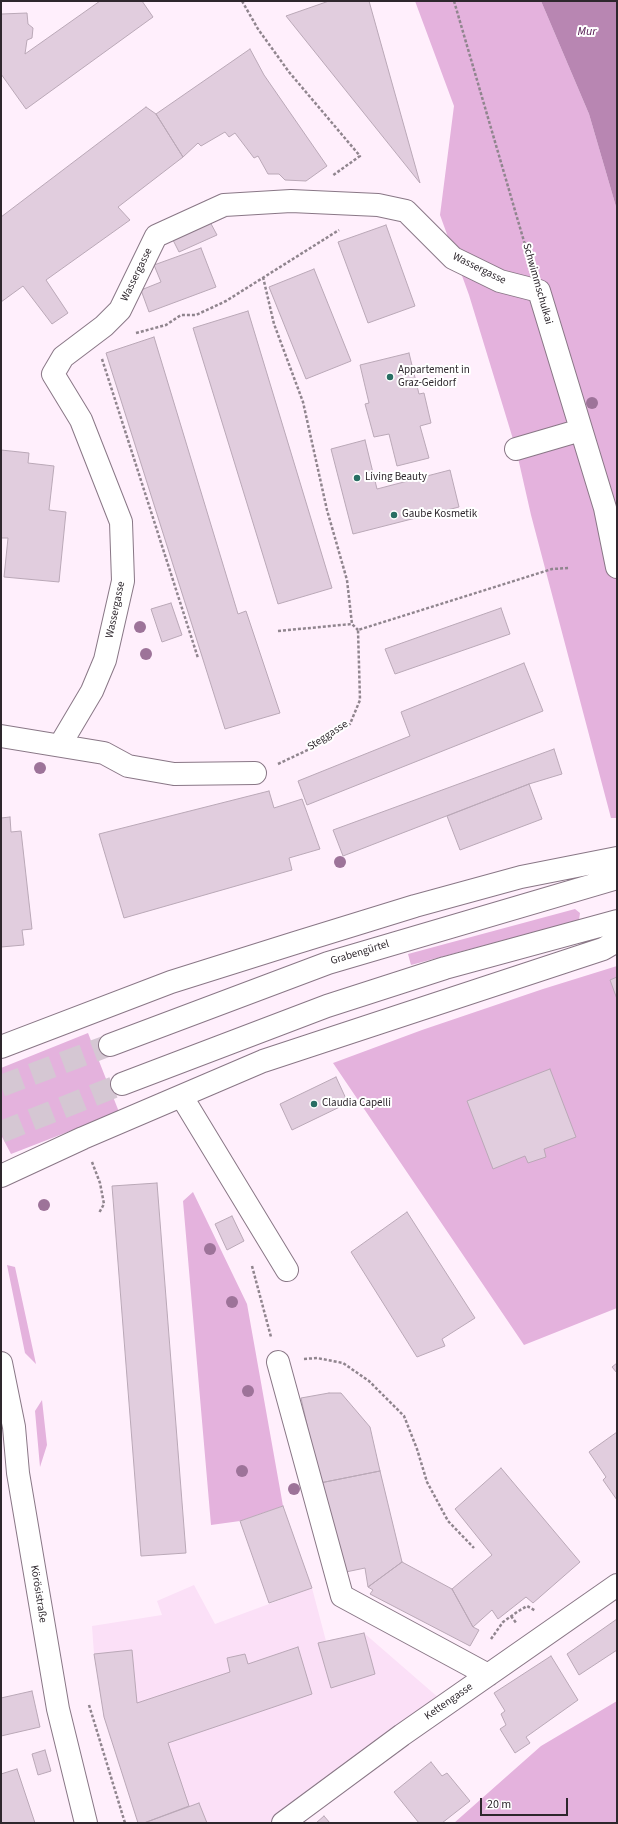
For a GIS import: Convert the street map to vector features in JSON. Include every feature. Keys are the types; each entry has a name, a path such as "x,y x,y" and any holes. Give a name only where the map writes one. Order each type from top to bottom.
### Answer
{"main road":[{"name":"Wassergasse","path":"60,745 92,691 105,660 123,581 120,522 81,420 53,374 63,357 104,326 120,310 156,236 224,205 291,201 378,205 406,211 453,258 500,281 539,291"},
{"name":"Schwimmschulkai","path":"539,291 605,508 617,567"},
{"path":"516,449 581,430"},
{"path":"1,736 60,745 104,754 128,766 174,774 255,773"},
{"path":"1,1047 171,982 415,906 521,877 617,858"},
{"name":"Grabengürtel","path":"110,1045 328,963 617,878"},
{"path":"122,1084 327,1006 445,968 617,921"},
{"path":"1,1176 83,1138 182,1097 263,1061 603,949 617,941"},
{"path":"182,1097 287,1270"},
{"name":"Körösistraße","path":"1,1362 14,1427 18,1473 58,1709 86,1823"},
{"path":"278,1362 342,1596 488,1675"},
{"name":"Kettengasse","path":"283,1823 402,1734 617,1585"}],"path":[{"path":"242,1 258,29 289,72 360,156 327,179"},
{"name":"Schwimmschulkai","path":"454,1 539,291"},
{"path":"131,335 166,325 181,315 196,315 226,301 340,230"},
{"path":"263,278 274,324 304,402 326,510 347,580 352,624 358,630 552,569 569,568"},
{"path":"83,341 96,342 198,658"},
{"path":"278,632 352,624"},
{"name":"Steggasse","path":"255,773 314,747 350,724 360,700 358,630"},
{"path":"94,1169 100,1183 104,1204 99,1213"},
{"path":"252,1263 254,1279 278,1362 317,1358 343,1363 369,1381 404,1416 417,1449 427,1482 448,1521 474,1548"},
{"path":"89,1705 124,1823"}],"shaded area":[{"path":"415,1 541,1 589,114 617,210 617,818 611,818 531,515 516,449 469,295 440,215 454,106"},
{"path":"575,909 580,913 579,920 411,965 408,954"},
{"path":"617,966 617,1308 524,1345 333,1063 422,1030 543,989"},
{"path":"88,1033 119,1112 11,1154 1,1135 1,1068"},
{"path":"193,1192 247,1304 283,1506 240,1521 211,1525 183,1201"},
{"path":"7,1265 15,1267 36,1364 25,1353"},
{"path":"42,1400 47,1445 40,1467 35,1411"},
{"path":"194,1585 215,1624 312,1588 326,1641 364,1633 440,1699 270,1823 138,1823 104,1717 94,1654 92,1626 162,1615 157,1601"},
{"path":"617,1701 617,1823 454,1823 541,1746"}],"water":[{"name":"Mur","path":"541,1 617,1 617,210 589,114"}],"building":[{"path":"100,1 142,1 153,17 26,109 1,74 1,14 27,13 28,24 33,28 32,38 27,40 25,54"},
{"path":"329,1 369,1 420,183 286,16"},
{"path":"250,49 264,75 327,166 306,181 285,180 279,174 268,174 258,156 254,158 235,133 229,137 225,132 201,146 198,143 183,157 156,114"},
{"path":"146,107 156,114 183,157 118,207 130,220 46,280 68,313 52,324 23,286 1,302 1,217"},
{"path":"209,220 217,235 179,252 172,238"},
{"path":"386,225 415,306 368,323 338,242"},
{"path":"201,248 216,287 149,312 141,290 161,282 154,265"},
{"path":"314,269 351,361 306,379 269,287"},
{"path":"248,311 332,588 278,604 193,328"},
{"path":"154,337 238,614 246,611 280,713 225,729 106,353"},
{"path":"409,353 419,394 424,393 431,423 420,426 429,458 397,466 389,434 374,437 365,404 369,403 360,365"},
{"path":"365,440 377,489 450,470 459,507 353,534 331,449"},
{"path":"1,450 29,453 28,463 54,466 49,510 66,512 59,582 4,577 8,538 1,538"},
{"path":"171,603 182,635 162,642 151,609"},
{"path":"501,608 510,634 395,674 385,649"},
{"path":"524,663 543,711 307,805 298,781 410,736 401,712"},
{"path":"554,749 562,774 529,784 343,856 333,830"},
{"path":"529,784 542,819 460,850 447,816"},
{"path":"269,791 274,808 302,799 320,849 289,858 292,870 124,918 99,834"},
{"path":"10,817 11,832 21,831 32,929 22,930 24,945 1,947 1,818"},
{"path":"617,977 617,999 610,980"},
{"path":"550,1069 576,1137 544,1149 546,1157 528,1163 525,1156 493,1169 467,1101"},
{"name":"Claudia Capelli","path":"336,1077 348,1103 292,1130 280,1104"},
{"path":"157,1183 186,1553 141,1556 112,1186"},
{"path":"407,1212 475,1318 442,1339 445,1346 417,1357 351,1252"},
{"path":"232,1216 244,1241 227,1250 215,1224"},
{"path":"617,1363 617,1373 612,1367"},
{"path":"329,1393 341,1393 370,1427 380,1471 320,1483 301,1398"},
{"path":"617,1432 617,1500 603,1480 606,1477 589,1452"},
{"path":"501,1468 580,1562 533,1603 526,1597 498,1619 492,1610 473,1627 452,1589 492,1555 455,1509"},
{"path":"380,1471 402,1562 368,1587 365,1568 341,1573 320,1483"},
{"path":"283,1506 312,1588 269,1603 240,1521"},
{"path":"402,1562 452,1589 473,1627 479,1630 470,1646 370,1594 373,1590 368,1587"},
{"path":"617,1619 617,1650 579,1675 567,1654"},
{"path":"364,1633 375,1674 331,1688 318,1643"},
{"path":"298,1647 312,1694 168,1743 189,1806 144,1823 138,1823 104,1717 94,1654 132,1650 137,1703 230,1672 227,1658 245,1654 248,1664"},
{"path":"551,1656 578,1700 526,1737 530,1743 515,1753 500,1729 506,1725 501,1714 505,1711 494,1693"},
{"path":"32,1691 40,1727 1,1736 1,1698"},
{"path":"45,1750 51,1771 38,1775 32,1754"},
{"path":"431,1762 442,1776 447,1773 470,1801 442,1823 419,1823 394,1792"},
{"path":"17,1769 35,1823 1,1823 1,1774"},
{"path":"199,1803 207,1823 144,1823"},
{"path":"324,1816 330,1823 316,1823"}],"tunnel":[{"path":"1,1086 110,1045"},
{"path":"1,1132 122,1084"}],"place":[{"name":"Appartement in Graz-Geidorf","path":"390,377"},
{"name":"Living Beauty","path":"357,478"},
{"name":"Gaube Kosmetik","path":"394,515"},
{"name":"Claudia Capelli","path":"314,1104"}]}
